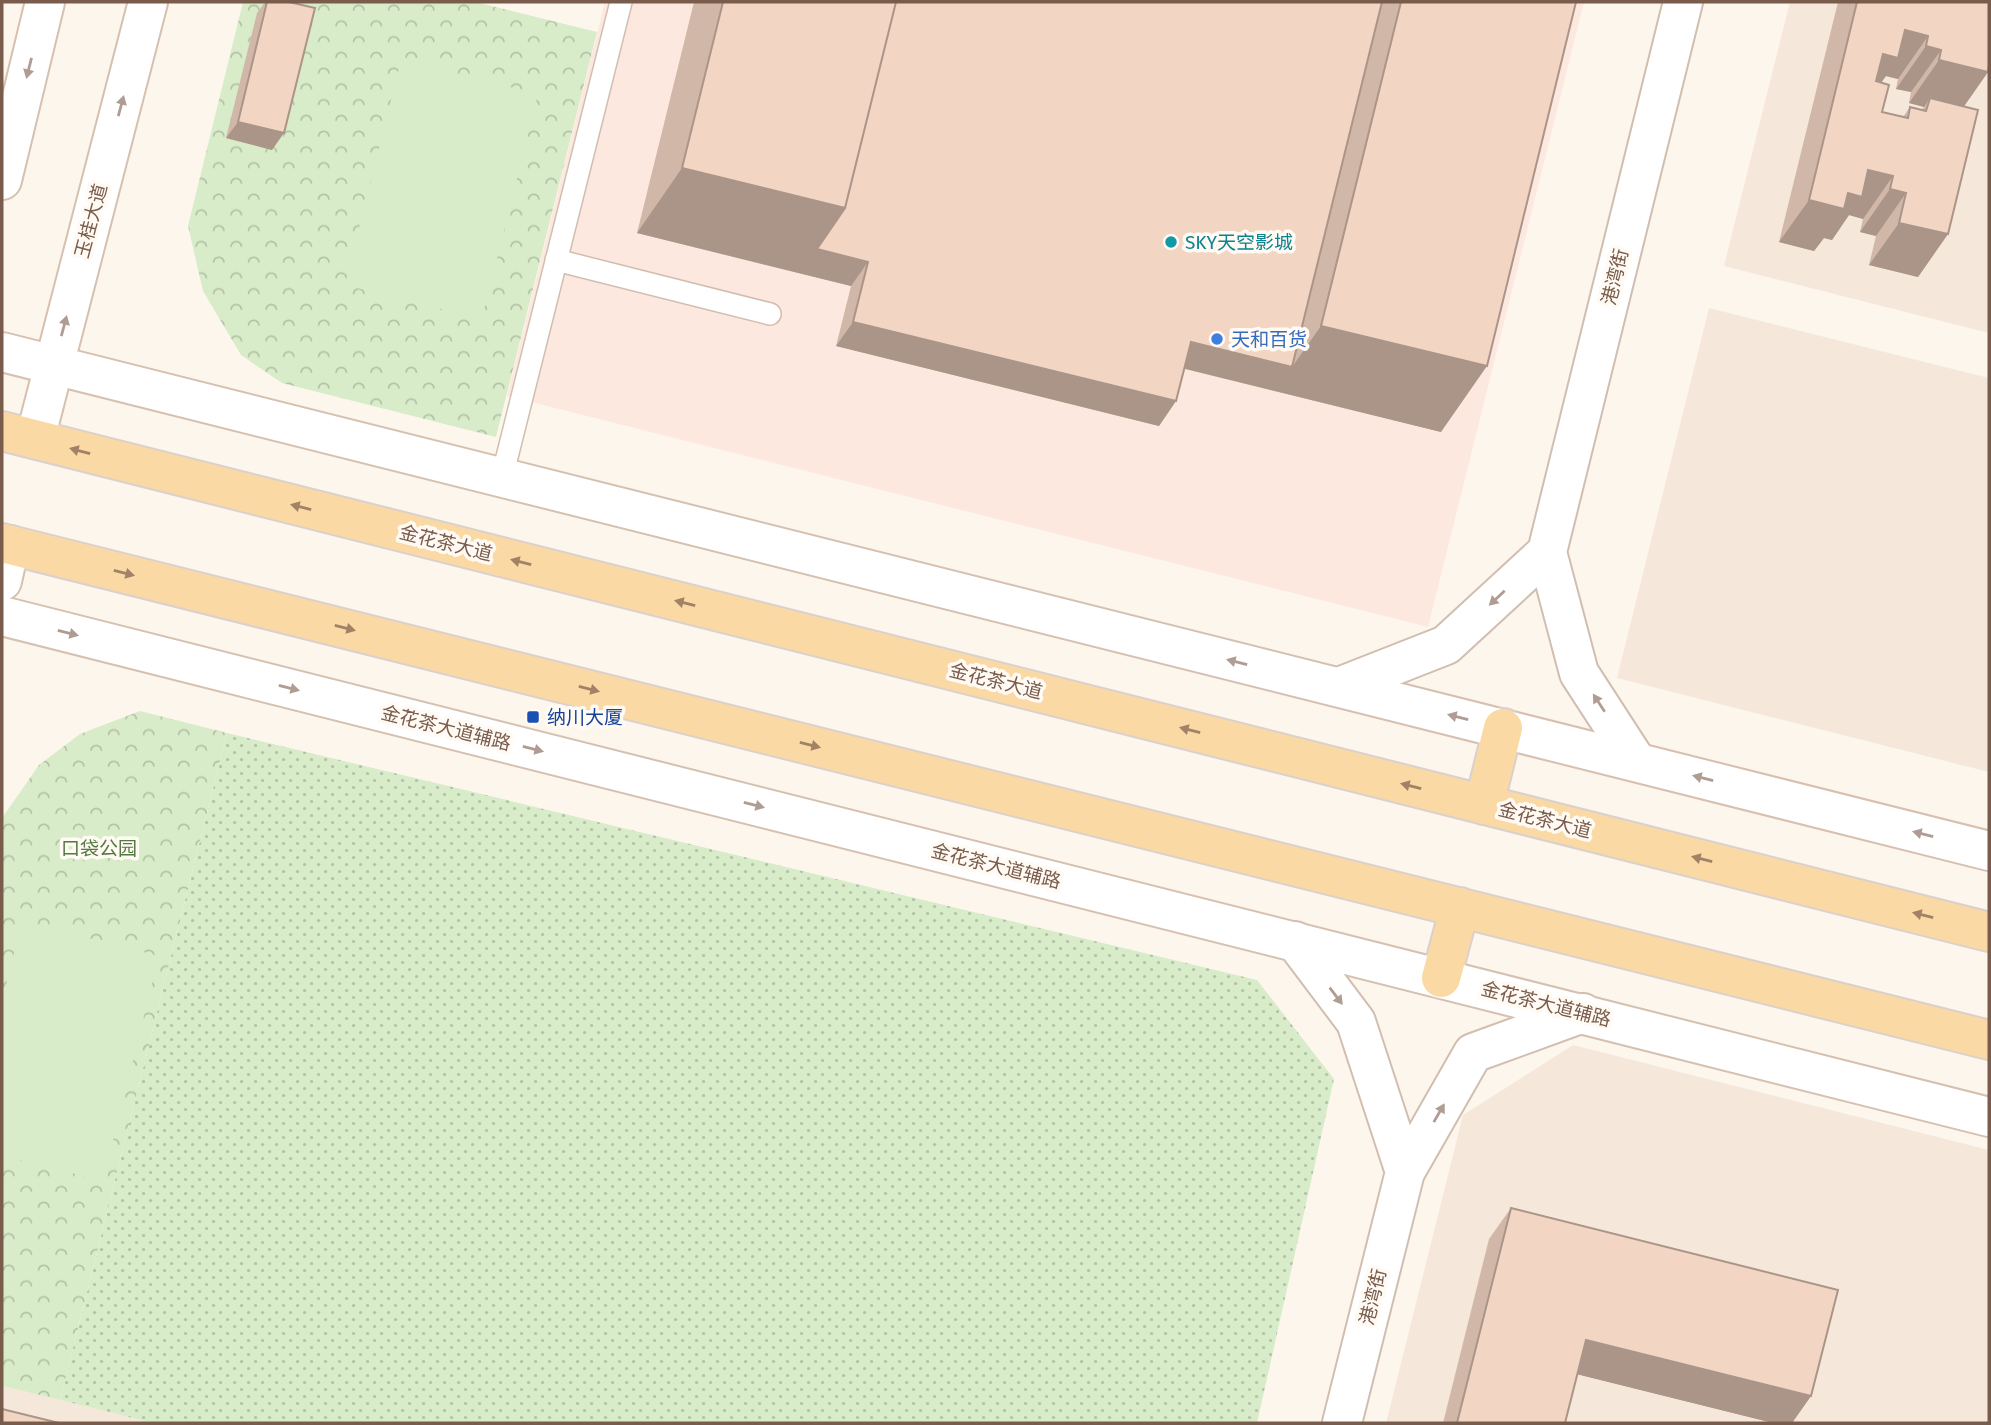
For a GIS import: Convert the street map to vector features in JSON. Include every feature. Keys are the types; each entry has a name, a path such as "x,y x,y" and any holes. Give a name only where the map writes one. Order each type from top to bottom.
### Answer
{"main road":[{"name":"金花茶大道","path":"18,435 1989,932"},
{"path":"5,556 1460,907 1989,1040"},
{"path":"1484,804 1503,729"},
{"path":"1441,978 1460,907"}],"street":[{"path":"2,180 45,2"},
{"name":"玉桂大道","path":"18,435 54,365 148,2"},
{"name":"港湾街","path":"1547,552 1683,2"},
{"path":"2,352 1989,851"},
{"path":"1339,687 1446,645 1547,552 1579,673 1636,761"},
{"name":"金花茶大道辅路","path":"2,616 1989,1117"},
{"path":"1295,941 1356,1022 1405,1172"},
{"name":"港湾街","path":"1342,1423 1405,1172 1473,1053 1583,1013"}],"lane":[{"path":"502,477 621,2"},
{"path":"556,260 770,314"}],"shaded area":[{"path":"605,2 1584,2 1428,627 507,396"},
{"path":"1790,2 1989,2 1989,333 1724,266"},
{"path":"1709,308 1989,378 1989,772 1617,678"},
{"path":"1573,1045 1989,1150 1989,1423 1386,1423 1463,1115"},
{"path":"2,1386 60,1400 153,1423 2,1423"}],"green space":[{"path":"243,2 475,2 597,32 496,437 282,383 241,355 203,291 188,226"},
{"path":"401,60 538,94 482,319 345,285"},
{"name":"口袋公园","path":"140,711 227,733 60,1400 2,1386 2,818 39,765 80,734"},
{"path":"227,733 1257,980 1334,1079 1257,1423 153,1423 60,1400"},
{"path":"22,921 159,956 103,1181 2,1155 2,1002"}],"building":[{"path":"267,2 289,2 315,8 284,133 238,122"},
{"path":"723,2 896,2 845,208 682,168"},
{"path":"896,2 1382,2 1292,367 1191,342 1176,401 853,322 868,262 817,249 845,208"},
{"path":"1401,2 1576,2 1487,366 1321,326"},
{"path":"1857,2 1989,2 1988,72 1939,60 1941,50 1926,46 1928,36 1905,30 1898,58 1883,54 1876,81 1889,85 1882,112 1908,118 1910,107 1926,111 1930,98 1978,110 1948,234 1899,223 1906,193 1890,189 1893,176 1868,170 1862,197 1848,193 1844,209 1809,200"},
{"path":"1511,1208 1838,1290 1811,1396 1586,1340 1565,1423 1457,1423"},
{"path":"2,1409 59,1423 2,1423"}],"place":[{"name":"SKY天空影城","path":"1171,242"},
{"name":"天和百货","path":"1217,339"},
{"name":"纳川大厦","path":"533,717"}]}
